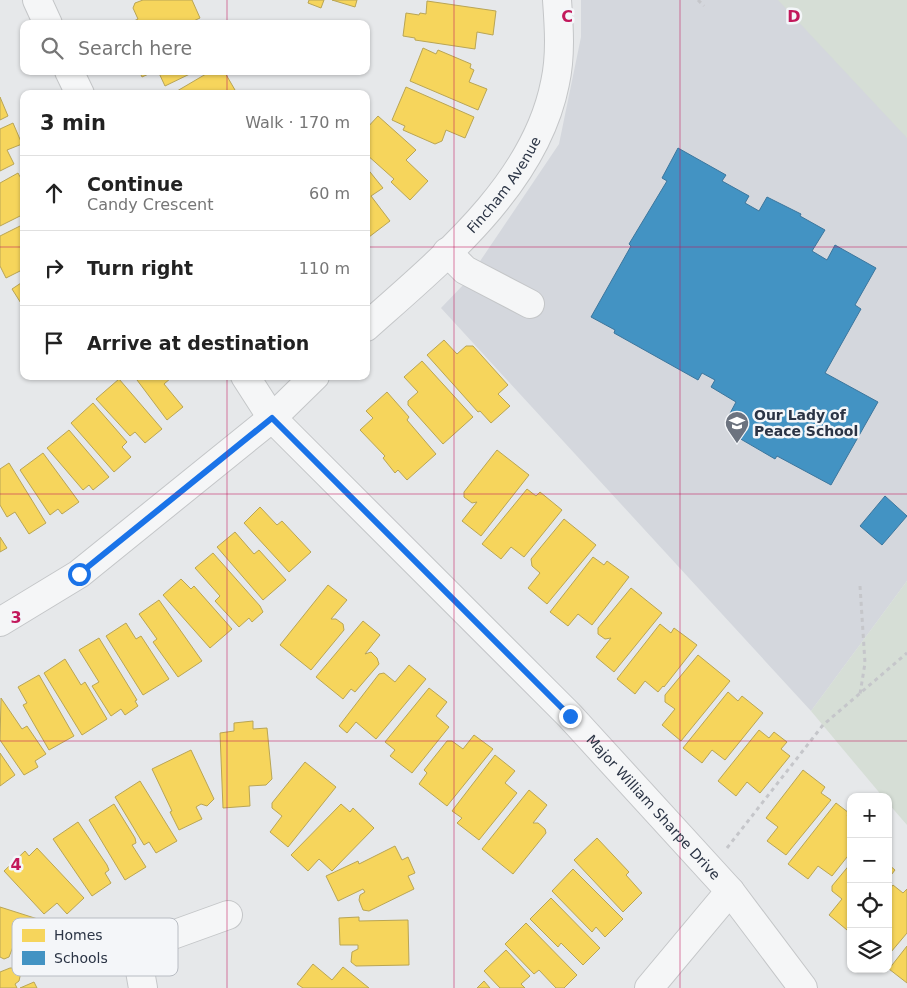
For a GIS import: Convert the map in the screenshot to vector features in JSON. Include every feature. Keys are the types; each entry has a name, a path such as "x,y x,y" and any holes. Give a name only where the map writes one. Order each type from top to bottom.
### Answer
{"street":[{"path":"38,0 46,20"},
{"name":"Fincham Avenue","path":"370,323 423,276 481,218 510,181 542,128 555,83 560,36 557,0"},
{"path":"71,75 78,90"},
{"path":"447,252 465,270 530,304"},
{"name":"Major William Sharpe Drive","path":"248,380 272,418 570,716 710,869 730,891 803,988"},
{"path":"0,622 79,574 272,418 312,380"},
{"path":"649,988 730,891"},
{"path":"178,933 228,915"}],"path":[{"path":"698,0 704,6"},
{"path":"860,586 865,663 860,694"},
{"path":"710,869 823,725 907,653"}],"shaded area":[{"name":"Our Lady of Peace School","path":"581,0 907,0 907,581 811,711 441,308 466,282 559,144 581,37"},
{"path":"778,0 907,0 907,138"},
{"path":"907,581 907,825 892,808 892,793 880,793 811,711"}],"building: Homes":[{"path":"143,0 192,0 200,18 196,20 136,20 138,19 133,8 135,3"},
{"path":"309,0 324,0 321,8 308,3"},
{"path":"332,0 357,0 355,7"},
{"path":"427,1 496,11 493,35 477,32 475,49 415,40 415,38 403,36 406,13 426,14"},
{"path":"423,48 436,54 438,50 471,64 470,68 474,70 469,82 487,89 478,110 410,81"},
{"path":"160,75 188,75 165,86"},
{"path":"204,75 226,75 235,90 179,90"},
{"path":"406,87 474,117 465,138 446,130 442,141 435,144 403,130 405,126 392,120"},
{"path":"0,97 8,116 0,120"},
{"path":"378,116 416,150 406,160 428,181 410,200 391,182 394,179 370,158 370,125"},
{"path":"13,123 20,139 20,145 7,150 14,164 0,171 0,129"},
{"path":"370,172 383,188 371,196 390,221 370,236"},
{"path":"18,173 20,177 20,216 0,226 0,183"},
{"path":"20,226 20,271 6,278 0,266 0,236"},
{"path":"20,284 20,302 12,289"},
{"path":"444,340 457,354 466,346 473,346 508,385 498,394 510,406 491,423 480,411 478,412 427,355"},
{"path":"422,361 473,417 443,444 408,405 408,401 418,392 404,377"},
{"path":"120,380 162,429 145,443 135,432 130,436 96,399"},
{"path":"137,380 169,380 164,384 183,407 167,420"},
{"path":"387,392 409,417 407,420 436,454 407,480 398,470 395,473 383,458 385,456 360,430 373,418 366,411"},
{"path":"93,403 127,442 122,447 131,457 114,472 71,423"},
{"path":"69,430 109,477 93,490 89,485 83,490 47,448"},
{"path":"497,450 529,475 481,536 462,521 477,502 472,503 464,497 464,492"},
{"path":"43,453 79,502 62,514 58,509 50,515 20,470"},
{"path":"9,463 46,523 29,534 15,512 7,517 0,505 0,469"},
{"path":"527,489 536,496 540,492 562,510 524,557 511,547 501,559 482,544"},
{"path":"260,507 277,525 282,521 311,552 289,572 244,523"},
{"path":"564,519 596,545 547,604 528,588 540,573 532,566 531,559"},
{"path":"235,532 254,554 259,550 286,580 263,600 217,547"},
{"path":"0,537 7,548 0,552"},
{"path":"213,553 260,606 263,612 252,622 249,618 239,627 215,601 220,596 195,568"},
{"path":"593,557 604,565 607,561 629,577 592,625 578,614 568,626 550,612"},
{"path":"181,579 191,589 194,586 232,629 210,648 163,595"},
{"path":"328,585 347,600 331,619 336,619 343,624 344,630 311,670 280,645"},
{"path":"631,588 662,613 614,672 596,657 611,638 605,639 598,634 598,628"},
{"path":"159,600 202,661 178,677 153,642 157,639 139,614"},
{"path":"363,621 380,635 365,654 371,652 377,658 379,664 355,692 351,689 343,699 316,677"},
{"path":"126,623 136,639 141,636 169,679 143,695 106,636"},
{"path":"660,624 671,633 674,628 697,645 658,692 645,681 635,694 617,679"},
{"path":"99,638 137,700 135,701 138,706 125,715 121,709 111,716 92,686 99,682 79,650"},
{"path":"698,655 730,681 681,741 662,725 675,709 665,702 665,695"},
{"path":"65,659 81,685 85,682 107,719 82,735 44,673"},
{"path":"409,665 426,679 376,739 356,722 347,733 339,726 379,674 384,673 395,682"},
{"path":"39,675 74,736 49,750 23,705 27,703 18,687"},
{"path":"429,688 447,702 436,716 449,727 412,773 390,756 395,750 385,742"},
{"path":"728,692 738,701 742,696 763,713 725,760 712,750 702,763 683,748"},
{"path":"1,698 22,729 27,726 46,754 35,761 38,767 24,775 0,740"},
{"path":"253,721 253,729 267,728 272,779 266,785 249,786 250,806 223,808 220,733 234,731 234,723"},
{"path":"759,730 769,738 774,732 787,742 781,749 790,756 760,793 747,782 736,796 718,781"},
{"path":"474,735 493,749 447,806 419,784 427,773 424,770 447,741 452,741 463,749"},
{"path":"191,750 214,799 207,806 201,804 196,807 202,819 179,830 152,769"},
{"path":"0,753 15,775 0,786"},
{"path":"495,755 515,771 505,783 517,793 479,840 457,823 462,818 452,811"},
{"path":"305,762 336,787 288,847 270,832 282,816 272,808 272,803"},
{"path":"803,770 825,787 821,793 831,800 786,855 767,841 778,827 766,818"},
{"path":"140,781 177,841 156,853 149,842 144,845 115,797"},
{"path":"529,790 547,805 533,823 538,823 545,829 546,833 513,874 482,849"},
{"path":"836,803 847,811 847,857 832,876 818,866 808,879 788,864"},
{"path":"114,804 135,838 136,843 132,845 146,867 125,880 89,820"},
{"path":"341,804 350,812 353,808 374,828 332,871 319,859 308,871 291,855"},
{"path":"78,822 109,870 105,873 111,883 92,896 53,839"},
{"path":"597,838 629,872 626,875 642,893 623,912 574,860"},
{"path":"395,846 402,860 408,857 415,873 408,876 414,889 369,911 363,910 359,900 360,895 365,892 363,889 338,901 326,876 358,861 359,864"},
{"path":"37,848 84,898 67,914 57,903 44,914 4,871 25,851 29,856"},
{"path":"847,868 847,930 829,915 842,899 832,891 832,886"},
{"path":"573,869 623,919 605,937 596,927 592,932 552,891"},
{"path":"893,885 903,893 907,889 907,933 892,951 892,928"},
{"path":"551,898 600,948 583,965 561,943 558,947 530,919"},
{"path":"0,907 35,918 12,918 12,949 9,957 4,959 0,957"},
{"path":"359,917 359,921 408,920 409,965 356,966 351,962 352,952 358,949 358,945 340,945 339,918"},
{"path":"526,923 577,975 564,988 556,988 539,970 534,974 505,944"},
{"path":"907,946 907,983 892,971 892,965"},
{"path":"506,950 530,976 521,984 525,988 500,988 484,971"},
{"path":"313,964 332,980 343,967 369,988 303,988 297,984"},
{"path":"12,968 12,976 20,976 19,981 15,984 17,988 0,988 0,972"},
{"path":"484,981 490,988 477,988"},
{"path":"34,982 37,988 20,988"}],"building: Schools":[{"path":"678,148 726,175 722,181 749,196 745,203 759,211 767,197 801,214 800,216 825,230 812,251 827,260 835,245 876,268 855,305 861,309 825,373 878,402 831,485 777,456 775,459 732,434 737,425 727,419 736,402 711,387 715,380 702,373 698,380 614,333 615,330 591,317 631,246 629,244 667,181 662,178"},
{"path":"885,496 907,516 882,545 860,526"}],"place":[{"name":"Our Lady of Peace School","path":"737,444"}],"route":[{"path":"79,574 272,418 570,716"}]}
